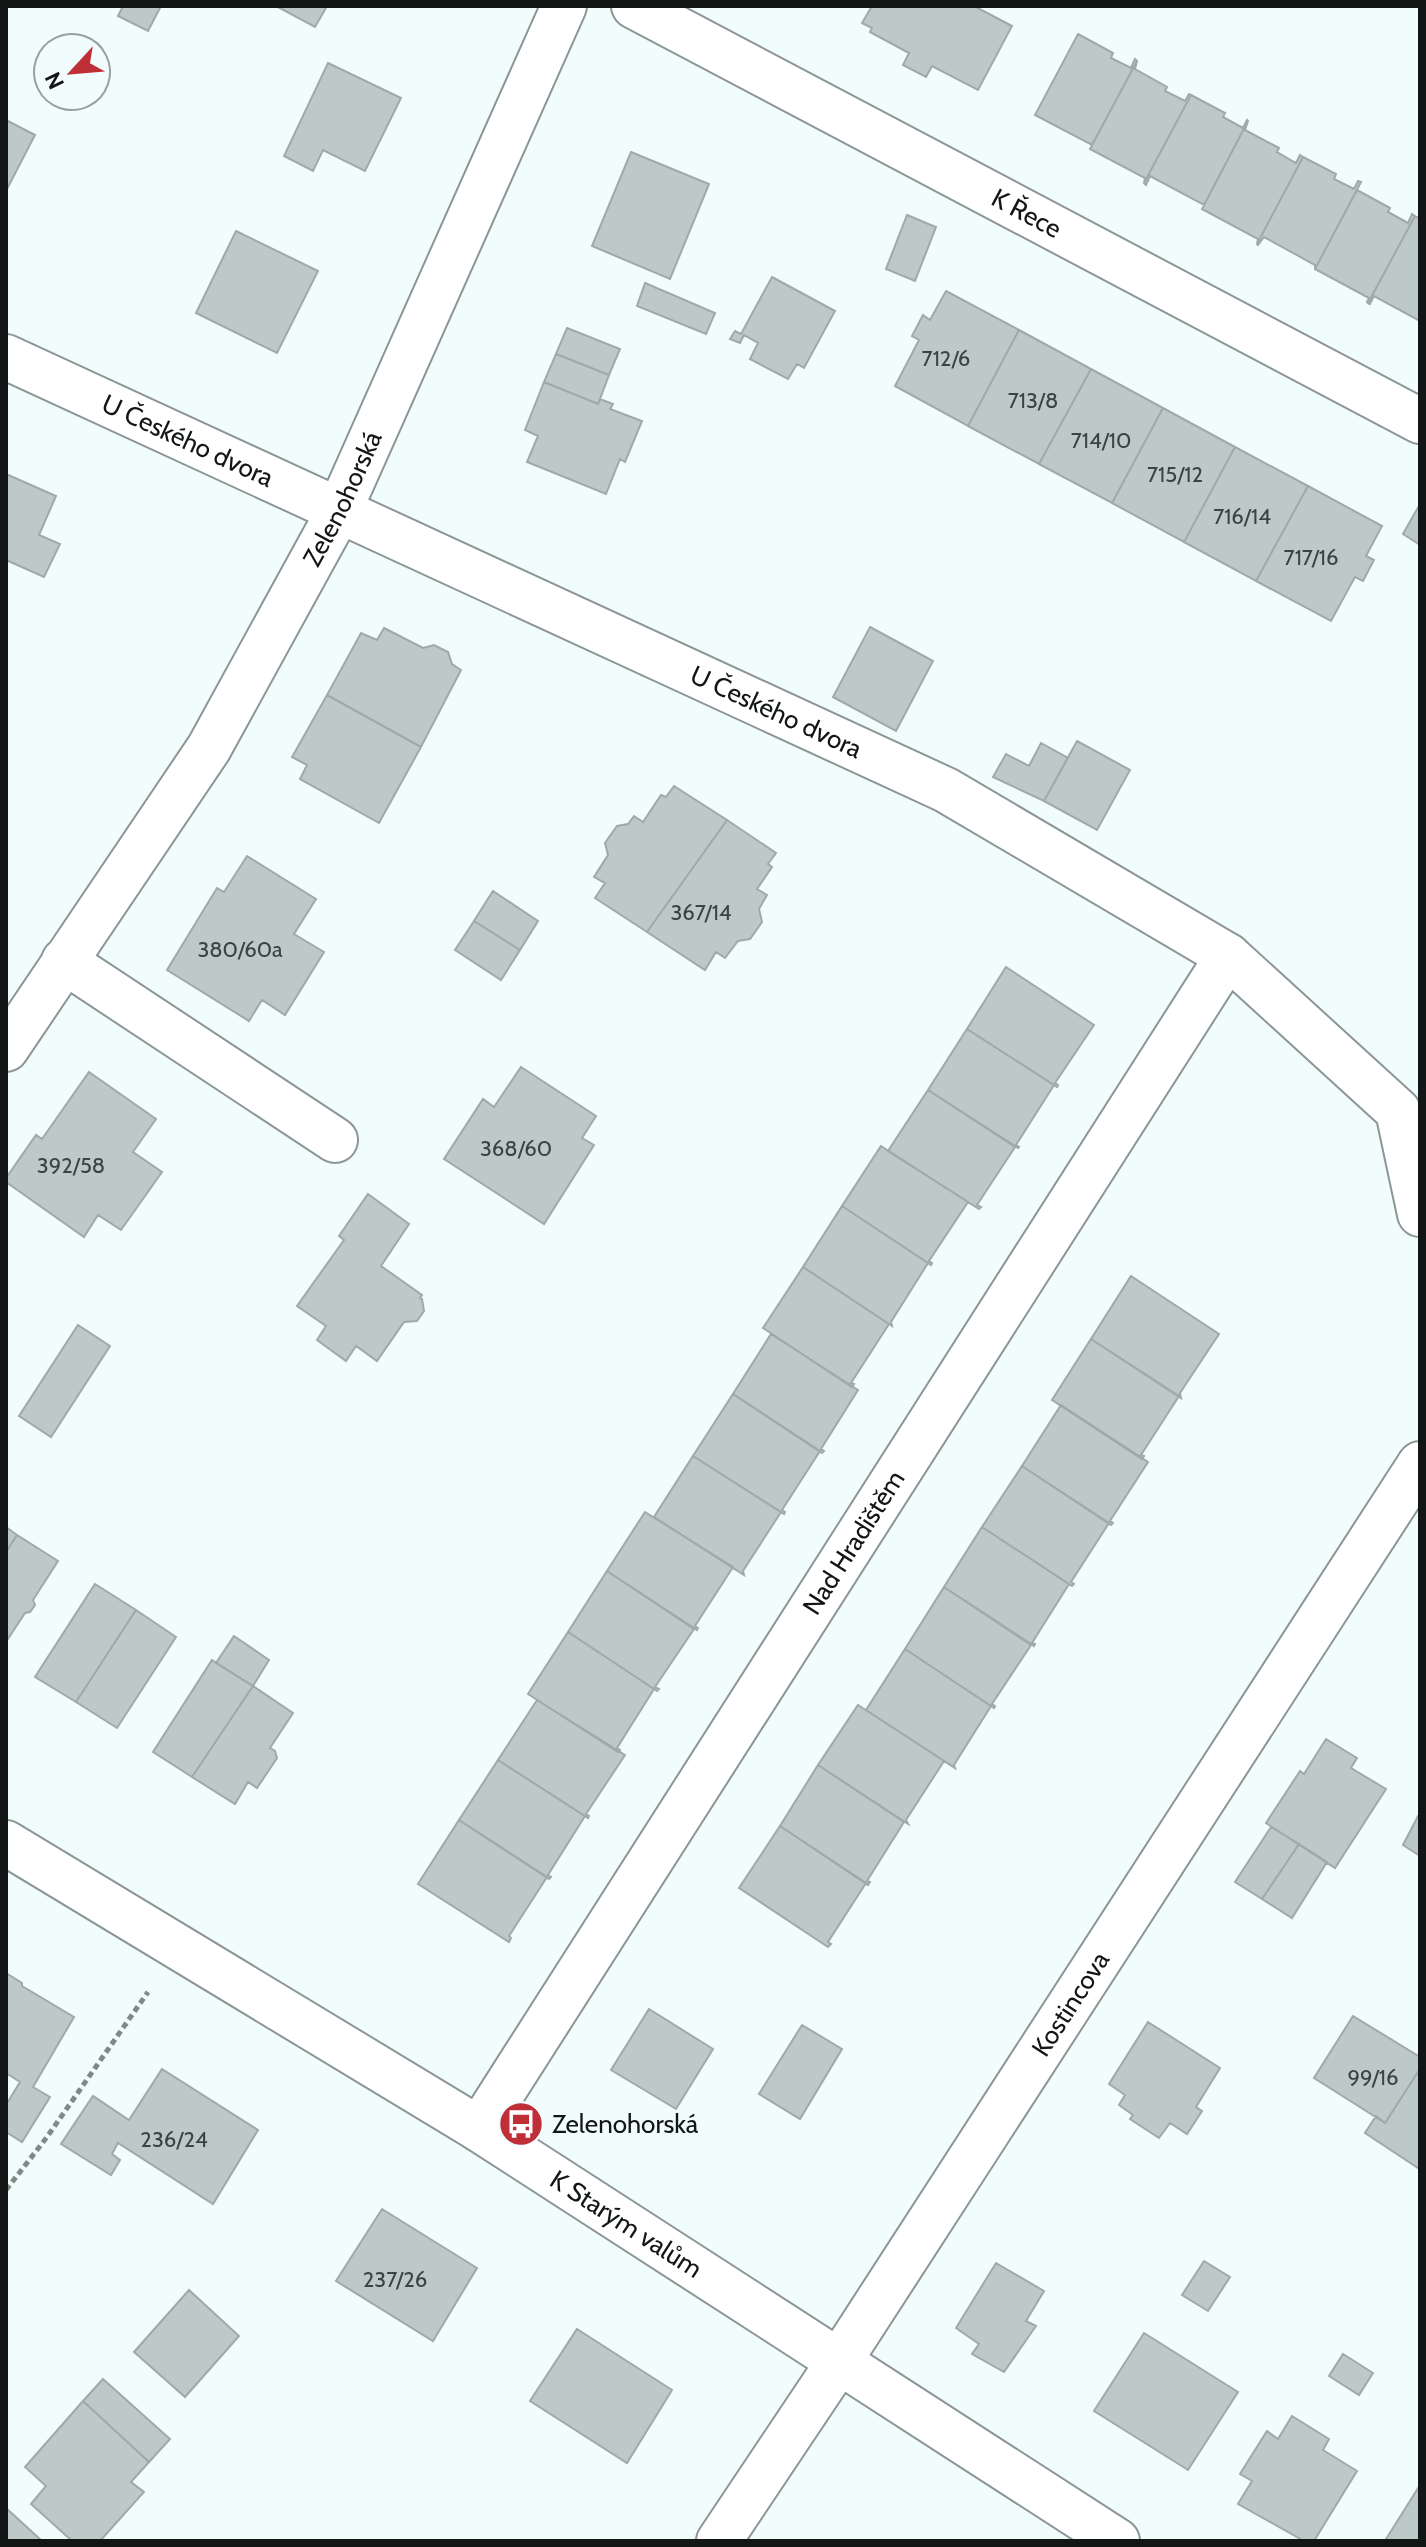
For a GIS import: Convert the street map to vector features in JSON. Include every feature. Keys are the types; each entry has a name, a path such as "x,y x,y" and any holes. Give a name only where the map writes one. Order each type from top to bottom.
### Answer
{"street":[{"name":"Zelenohorská","path":"6,1049 209,748 339,511 564,6"},
{"name":"K Řece","path":"634,6 1420,421"},
{"name":"U Českého dvora","path":"6,357 946,790 1228,956 1398,1111 1420,1214"},
{"name":"Nad Hradištěm","path":"479,2129 1228,956"},
{"path":"64,961 335,1140"},
{"name":"Kostincova","path":"719,2541 838,2363 1420,1464"},
{"name":"K Starým valům","path":"6,1843 479,2129 1117,2541"}],"path":[{"path":"6,2190 47,2137 148,1992"}],"building":[{"path":"123,6 161,6 148,31 118,16"},
{"path":"276,6 327,6 315,27"},
{"path":"872,6 974,6 1012,26 978,90 932,66 926,77 903,65 909,53 870,32 872,28 862,23"},
{"path":"1078,34 1113,53 1111,58 1131,68 1135,59 1137,61 1092,145 1035,115"},
{"path":"1137,61 1135,69 1167,87 1165,91 1185,101 1191,95 1144,183 1145,178 1090,149"},
{"path":"328,63 401,98 365,171 323,150 313,171 284,156"},
{"path":"1191,95 1225,113 1223,117 1243,128 1248,121 1204,205 1150,176 1146,185 1144,183"},
{"path":"6,120 35,135 6,191"},
{"path":"1248,121 1245,130 1279,148 1277,152 1296,163 1300,155 1303,157 1257,244 1258,239 1202,209"},
{"path":"631,152 709,184 670,279 592,246"},
{"path":"1303,157 1336,174 1334,179 1354,189 1358,181 1361,182 1315,269 1315,265 1264,237 1257,244"},
{"path":"1357,190 1390,208 1388,212 1408,223 1412,214 1415,216 1368,303 1369,298 1315,269"},
{"path":"907,215 936,227 915,281 886,269"},
{"path":"1415,216 1420,219 1420,321 1374,296 1368,303"},
{"path":"236,231 318,271 277,353 196,313"},
{"path":"772,277 835,311 804,368 797,364 788,379 750,359 758,343 744,335 740,343 730,339 735,331 741,334"},
{"path":"645,283 715,313 706,334 637,306"},
{"path":"946,291 1019,330 968,426 895,386 919,340 912,336 923,315 930,320"},
{"path":"567,328 620,349 609,375 556,354"},
{"path":"1019,330 1091,369 1039,464 968,426"},
{"path":"556,354 609,375 598,404 544,382"},
{"path":"1091,369 1163,408 1112,503 1039,464"},
{"path":"544,382 598,404 600,399 613,404 610,409 642,421 625,462 620,459 606,494 527,462 538,436 525,430"},
{"path":"1163,408 1235,447 1184,542 1112,503"},
{"path":"1235,447 1308,486 1256,581 1184,542"},
{"path":"6,474 56,496 39,535 60,544 44,577 6,560"},
{"path":"1308,486 1382,526 1366,556 1374,560 1363,581 1355,577 1331,621 1256,581"},
{"path":"1420,504 1420,545 1403,534"},
{"path":"870,627 933,661 896,731 833,697"},
{"path":"384,628 423,648 434,645 448,652 452,664 461,670 421,747 327,695 361,633 377,640"},
{"path":"327,695 421,747 379,823 300,779 307,765 292,757"},
{"path":"1077,741 1130,770 1097,830 1044,801"},
{"path":"1041,743 1068,758 1044,801 993,777 1006,754 1029,766"},
{"path":"674,786 727,820 647,932 595,898 605,883 594,877 608,855 605,843 617,826 628,824 634,816 643,822 661,795 666,797"},
{"path":"727,820 776,853 768,864 772,867 757,889 767,895 759,909 762,922 750,939 738,941 725,958 716,952 705,970 647,932"},
{"path":"247,856 316,899 294,934 324,952 285,1015 262,1000 249,1021 167,970 217,888 224,892"},
{"path":"493,891 538,921 520,950 474,921"},
{"path":"474,921 520,950 501,980 455,950"},
{"path":"1006,967 1094,1025 1055,1083 1057,1087 967,1029"},
{"path":"967,1029 1054,1085 1016,1145 1018,1148 928,1090"},
{"path":"521,1067 596,1116 582,1138 594,1145 544,1224 444,1159 483,1099 494,1107"},
{"path":"89,1072 156,1119 133,1152 162,1172 121,1230 98,1215 84,1237 6,1182 6,1178 36,1135 42,1139"},
{"path":"928,1090 1015,1147 977,1205 981,1207 979,1209 888,1151"},
{"path":"881,1146 968,1202 929,1261 931,1265 842,1206"},
{"path":"368,1194 409,1224 381,1266 422,1295 424,1311 417,1321 404,1322 377,1361 356,1346 346,1361 317,1340 326,1326 297,1306 344,1240 339,1236"},
{"path":"842,1206 928,1263 891,1322 892,1326 803,1267"},
{"path":"803,1267 889,1324 851,1383 854,1384 852,1387 763,1328"},
{"path":"1131,1276 1219,1334 1180,1393 1181,1398 1091,1339"},
{"path":"78,1325 110,1346 51,1437 19,1416"},
{"path":"771,1334 858,1390 821,1449 824,1451 822,1453 733,1394"},
{"path":"1091,1339 1179,1396 1141,1455 1144,1456 1142,1459 1052,1400"},
{"path":"733,1394 820,1451 782,1510 784,1514 693,1456"},
{"path":"1061,1405 1148,1462 1110,1521 1113,1523 1111,1525 1022,1466"},
{"path":"693,1456 781,1512 743,1571 744,1575 654,1517"},
{"path":"1022,1466 1109,1523 1071,1582 1074,1584 1072,1586 982,1527"},
{"path":"645,1512 733,1567 695,1626 697,1630 607,1571"},
{"path":"6,1527 17,1535 6,1552"},
{"path":"982,1527 1069,1584 1032,1643 1034,1646 944,1587"},
{"path":"17,1535 58,1561 33,1600 35,1605 25,1613 6,1642 6,1552"},
{"path":"607,1571 694,1629 655,1687 659,1689 657,1691 568,1632"},
{"path":"95,1584 136,1610 76,1702 35,1677"},
{"path":"944,1587 1031,1645 992,1704 994,1708 905,1649"},
{"path":"136,1610 176,1637 117,1728 76,1702"},
{"path":"568,1632 654,1689 617,1748 620,1750 618,1752 528,1694"},
{"path":"234,1636 269,1660 253,1686 216,1663"},
{"path":"905,1649 991,1706 955,1768 866,1710"},
{"path":"212,1660 253,1686 192,1777 153,1752"},
{"path":"253,1686 293,1713 270,1748 277,1758 257,1788 248,1782 235,1804 192,1777"},
{"path":"537,1700 625,1755 586,1814 588,1818 498,1760"},
{"path":"858,1705 944,1761 906,1820 908,1824 818,1765"},
{"path":"1326,1739 1357,1758 1351,1768 1386,1789 1335,1868 1266,1823 1300,1771 1304,1774"},
{"path":"498,1760 585,1816 548,1875 551,1877 549,1879 459,1820"},
{"path":"818,1765 904,1822 867,1881 870,1882 868,1885 780,1826"},
{"path":"1420,1817 1420,1856 1403,1845"},
{"path":"459,1820 547,1877 509,1936 509,1942 418,1884"},
{"path":"780,1826 866,1883 828,1942 831,1944 828,1947 739,1888"},
{"path":"1271,1827 1299,1844 1262,1899 1235,1882"},
{"path":"1299,1844 1327,1862 1292,1918 1262,1899"},
{"path":"6,1973 74,2017 33,2087 50,2097 22,2142 6,2132 6,2105 20,2082 6,2073"},
{"path":"649,2009 713,2049 676,2109 611,2070"},
{"path":"1353,2016 1420,2057 1420,2069 1385,2123 1314,2078"},
{"path":"1148,2022 1220,2068 1196,2107 1202,2111 1187,2134 1170,2123 1159,2138 1130,2119 1133,2115 1119,2105 1125,2095 1109,2084"},
{"path":"802,2025 842,2049 800,2119 759,2094"},
{"path":"162,2069 258,2130 213,2204 118,2143 112,2154 120,2160 111,2175 61,2144 93,2096 129,2120"},
{"path":"1420,2069 1418,2168 1365,2133 1376,2116 1385,2123"},
{"path":"382,2209 477,2268 433,2341 336,2281"},
{"path":"1204,2261 1230,2277 1208,2311 1182,2295"},
{"path":"996,2263 1044,2291 1026,2321 1036,2326 1004,2372 972,2354 979,2344 956,2328"},
{"path":"189,2290 239,2336 185,2397 134,2352"},
{"path":"577,2329 672,2390 627,2463 530,2401"},
{"path":"1144,2333 1238,2392 1188,2470 1094,2411"},
{"path":"1343,2354 1373,2373 1359,2395 1329,2376"},
{"path":"103,2379 170,2439 149,2462 83,2401"},
{"path":"83,2401 149,2462 131,2482 144,2492 100,2541 72,2541 31,2504 46,2486 25,2467"},
{"path":"1292,2416 1329,2439 1323,2450 1357,2471 1314,2541 1304,2541 1238,2504 1252,2481 1240,2474 1267,2431 1278,2439"},
{"path":"1420,2485 1420,2541 1386,2539"},
{"path":"6,2508 41,2540 6,2541"}],"place":[{"name":"Zelenohorská","path":"521,2124"}]}
